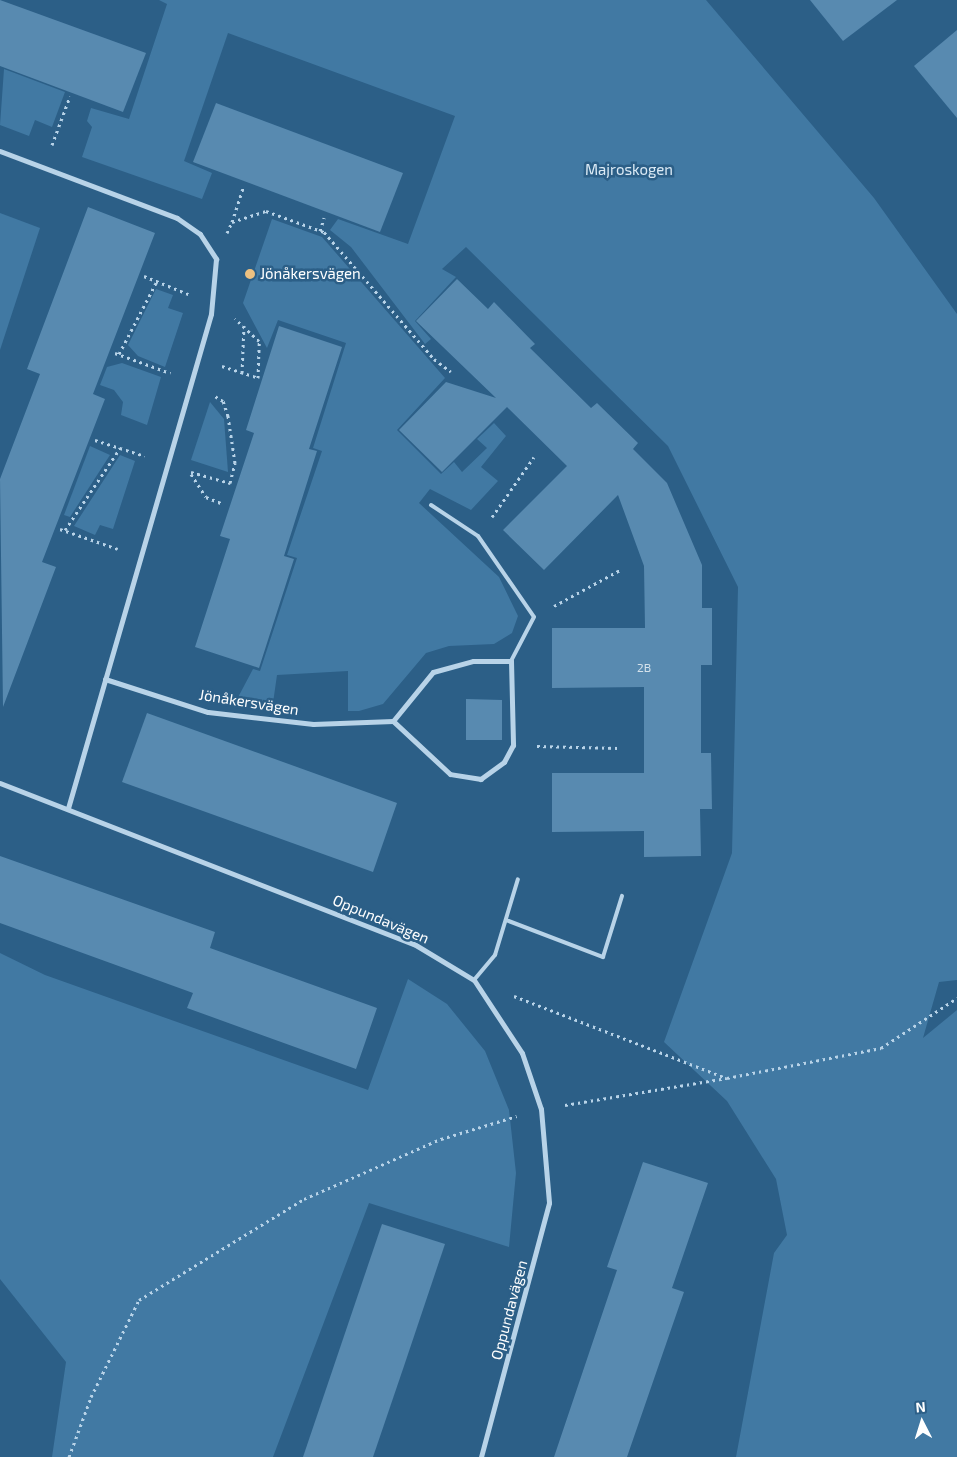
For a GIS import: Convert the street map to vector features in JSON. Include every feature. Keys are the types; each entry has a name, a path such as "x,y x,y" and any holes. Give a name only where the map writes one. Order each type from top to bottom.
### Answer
{"street":[{"path":"0,151 177,218 200,234 216,258 212,309 68,808"},
{"path":"511,660 513,745 504,762 481,779 450,774 393,721 433,672 473,661 511,660"},
{"name":"Jönåkersvägen","path":"105,679 208,712 312,724 393,721"},
{"name":"Oppundavägen","path":"0,783 414,944 474,980 522,1053 541,1108 549,1203 481,1457"}],"lane":[{"path":"431,505 478,536 534,617 511,660"},
{"path":"474,980 494,955 518,879"},
{"path":"506,920 603,958 622,896"}],"path":[{"path":"44,168 70,96"},
{"path":"216,258 232,222 243,188"},
{"path":"232,222 266,210 320,231 434,359 451,372"},
{"path":"320,231 324,218"},
{"path":"157,281 117,354 191,381 222,402 228,416 235,464 230,483 189,471 206,497 223,504"},
{"path":"242,373 244,325"},
{"path":"222,366 258,378"},
{"path":"65,530 120,448"},
{"path":"478,536 534,457"},
{"path":"60,529 140,557"},
{"path":"534,617 622,569"},
{"path":"513,745 618,748"},
{"path":"474,980 728,1078"},
{"path":"70,1457 91,1397 139,1300 304,1198 441,1139 541,1108 728,1078 881,1048 957,998"}],"green space":[{"name":"Majroskogen","path":"159,0 706,0 874,198 957,314 957,980 939,982 923,1038 957,1010 957,1457 736,1457 774,1253 787,1235 776,1179 727,1101 664,1042 732,853 738,587 668,446 466,247 442,269 456,277 415,321 431,339 425,344 351,247 330,230 338,219 408,244 455,116 228,33 184,161 212,173 202,199 82,157 92,127 87,121 91,108 129,119 167,4"},
{"path":"4,69 65,92 52,127 35,120 29,136 0,125"},
{"path":"0,213 40,228 0,350"},
{"path":"272,219 322,237 445,378 397,430 441,474 454,462 462,472 487,448 477,439 494,423 506,436 481,467 498,481 471,510 430,489 419,503 499,577 518,616 512,633 494,644 449,646 426,653 383,704 359,711 348,711 348,671 277,675 272,710 235,703 253,669 260,671 297,558 287,555 322,451 313,448 346,343 278,320 267,348 243,303"},
{"path":"156,289 173,295 168,308 183,313 165,367 138,356 128,345"},
{"path":"122,363 161,377 147,425 121,415 123,402 114,390 100,385 107,367"},
{"path":"210,402 224,419 228,472 191,460"},
{"path":"90,446 110,455 70,517 64,515"},
{"path":"120,455 135,461 113,529 100,525 95,535 74,526"},
{"path":"0,953 45,975 368,1090 408,979 447,1004 485,1051 509,1110 516,1173 509,1247 369,1203 273,1457 52,1457 66,1362 0,1279"}],"building":[{"path":"0,0 146,53 123,112 0,66"},
{"path":"810,0 897,0 843,41"},
{"path":"957,30 957,118 914,66"},
{"path":"216,103 403,173 380,232 193,162"},
{"path":"88,207 155,233 93,394 105,399 42,562 56,567 3,707 0,479 40,374 27,369"},
{"path":"457,279 488,309 494,302 535,344 530,348 591,408 597,403 638,443 633,449 667,483 702,565 702,608 712,608 712,665 701,665 701,753 711,753 712,809 700,809 701,856 644,857 644,831 552,832 552,773 644,773 644,687 552,688 552,628 645,628 644,566 618,495 544,570 503,530 567,466 507,407 442,472 399,430 446,382 496,398 416,321"},
{"path":"279,326 342,347 309,449 317,451 284,556 294,559 259,668 195,647 230,539 220,536 254,433 246,430"},
{"path":"466,699 502,700 502,740 466,740"},
{"path":"147,713 397,803 373,872 122,782"},
{"path":"0,856 215,932 210,948 377,1008 356,1069 187,1008 193,993 0,923"},
{"path":"643,1162 708,1183 672,1288 684,1292 627,1457 554,1457 617,1270 607,1267"},
{"path":"382,1224 445,1244 404,1366 373,1457 303,1457"}],"place":[{"name":"Jönåkersvägen","path":"250,274"}]}
